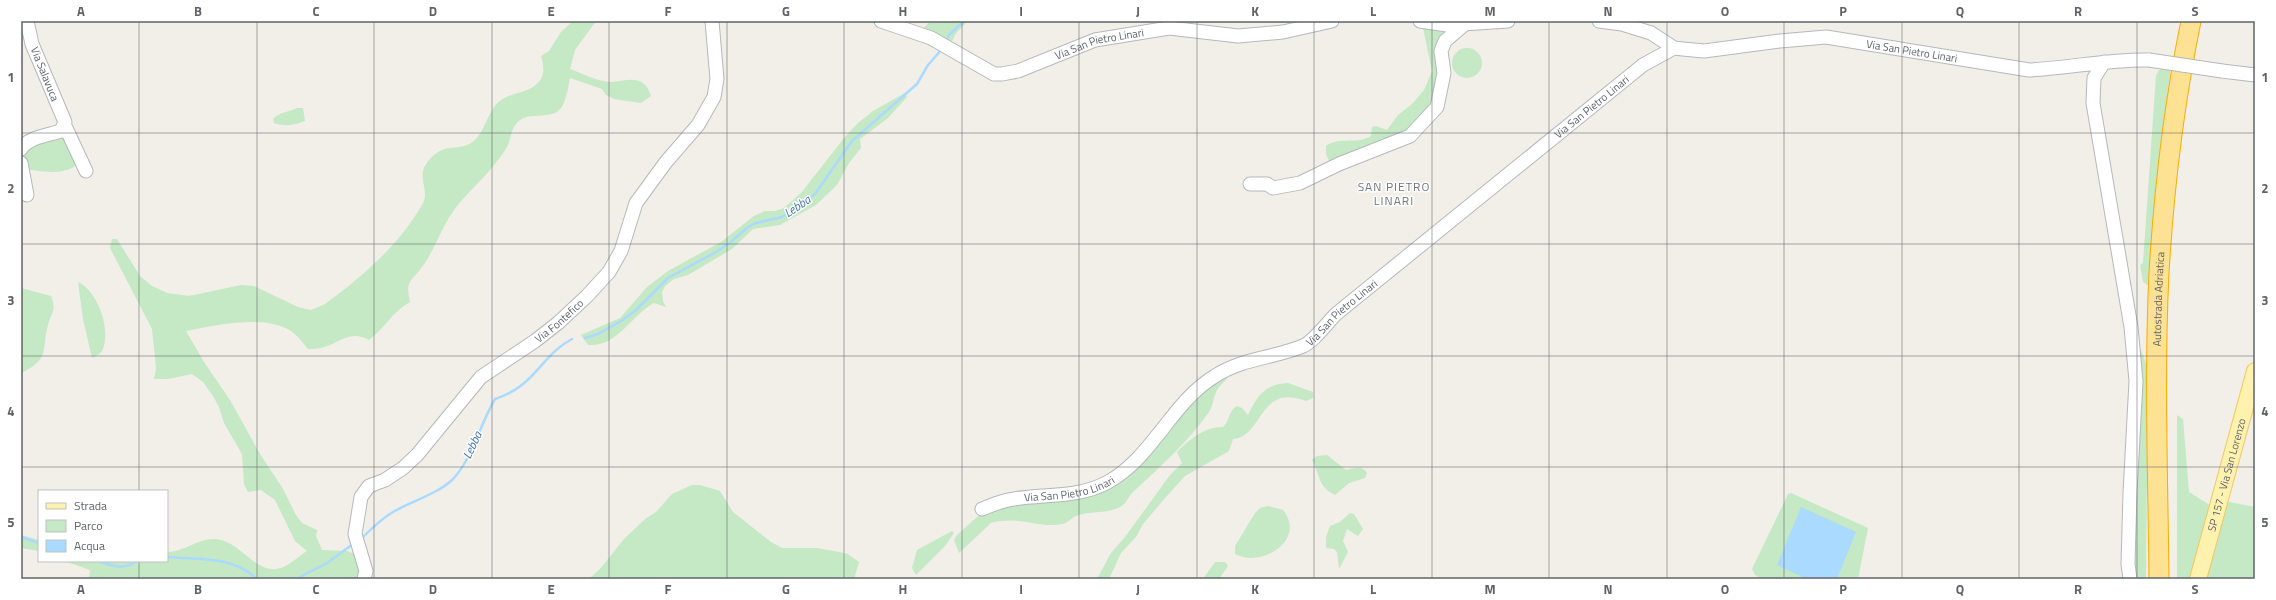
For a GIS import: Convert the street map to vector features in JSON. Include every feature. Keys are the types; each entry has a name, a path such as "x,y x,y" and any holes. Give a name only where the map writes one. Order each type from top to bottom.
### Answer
{"highway":[{"name":"Autostrada Adriatica","path":"2159,579 2157,351 2159,274 2170,153 2191,21"},
{"name":"Autostrada Adriatica","path":"2170,579 2168,380 2171,276 2181,156 2202,21"}],"main road":[{"name":"SP 157 - Via San Lorenzo","path":"2198,579 2255,371"}],"street":[{"name":"Via Salavuca","path":"27,21 32,44 65,122 65,126 86,171"},
{"name":"Via Fontefico","path":"364,579 366,571 355,534 361,497 369,486 384,480 403,468 417,454 481,377 535,341 558,323 587,296 608,272 620,252 636,203 666,162 698,125 714,97 717,79 712,21"},
{"name":"Via San Pietro Linari","path":"882,21 944,45 994,74 1018,71 1095,40 1169,28 1238,36 1283,32 1332,21"},
{"path":"1420,21 1447,24 1508,21"},
{"name":"Via San Pietro Linari","path":"1599,21 1622,24 1652,33 1674,48 1704,51 1826,37 2029,70 2054,69 2104,62 2149,60 2255,76"},
{"path":"1250,184 1267,184 1273,188 1300,183 1339,164 1410,136 1437,107 1444,73 1441,51 1444,41 1466,23"},
{"name":"Via San Pietro Linari","path":"982,509 1014,498 1064,495 1094,488 1109,482 1124,471 1138,457 1190,396 1215,376 1243,362 1305,345 1336,314 1643,65 1674,48"},
{"path":"2104,62 2094,78 2094,103 2131,327 2136,380 2130,493 2128,564 2130,579"},
{"path":"21,149 27,143 61,131 65,126"},
{"path":"21,163 27,195"}],"green space":[{"path":"573,21 596,21 575,50 570,69 603,81 610,82 637,80 647,88 651,96 641,103 614,99 606,95 602,89 570,78 563,105 559,110 547,115 528,117 517,123 513,128 508,145 498,161 457,206 447,221 427,260 410,282 408,293 410,302 399,310 369,340 353,336 326,347 308,349 291,331 268,323 254,322 240,322 186,331 204,362 230,400 260,454 283,489 296,515 302,523 317,530 316,536 322,550 347,551 357,555 361,565 359,579 89,579 90,570 67,562 168,562 168,552 179,550 202,541 214,539 232,545 263,567 272,569 284,567 307,551 295,541 275,500 261,490 248,492 244,484 242,454 224,423 219,407 203,382 192,374 168,379 154,379 156,368 152,329 110,248 112,239 117,239 140,276 152,286 167,293 189,296 241,285 254,286 298,307 311,310 325,304 366,272 402,234 422,205 425,198 423,174 424,167 429,160 441,150 467,145 473,142 482,131 492,110 501,100 527,90 537,84 543,73 541,56 549,51 561,32"},
{"path":"930,21 968,21 956,33 951,43 921,31"},
{"path":"1423,28 1452,30 1441,67 1435,106 1407,133 1331,166 1326,154 1326,146 1337,141 1366,139 1371,136 1372,127 1376,126 1387,130 1398,115 1412,104 1424,90 1432,71"},
{"path":"1467,48 1478,52 1482,63 1478,74 1467,78 1456,74 1452,63 1456,52"},
{"path":"2171,65 2162,140 2149,286 2143,282 2140,265 2143,263 2156,75 2161,68"},
{"path":"905,93 907,97 888,118 860,139 861,148 849,163 837,185 816,205 780,225 753,229 732,249 688,275 674,279 665,286 662,292 663,301 666,307 654,303 646,308 616,336 599,344 588,345 581,335 620,318 647,287 668,271 721,242 754,216 765,211 775,211 784,208 801,193 845,137 858,123 873,111"},
{"path":"297,108 303,108 305,121 290,125 274,123 273,119 278,115"},
{"path":"67,131 79,162 74,167 68,170 53,172 24,169 24,148"},
{"path":"78,282 92,294 101,312 104,323 105,343 102,351 92,358 83,319"},
{"path":"21,288 51,296 53,301 53,312 49,321 41,358 37,363 21,373"},
{"path":"2138,347 2141,350 2148,368 2146,579 2131,579"},
{"path":"1231,374 1217,390 1209,412 1192,434 1132,493 1123,505 1112,510 1082,514 1063,524 1046,525 1011,520 991,523 959,553 954,540 957,535 986,509 1109,483 1190,397"},
{"path":"1288,383 1313,392 1313,398 1306,401 1290,397 1279,399 1270,404 1251,429 1243,436 1233,439 1229,451 1185,476 1143,524 1136,537 1121,553 1109,579 1097,579 1111,553 1125,537 1170,475 1182,463 1177,452 1192,438 1204,431 1223,427 1234,408 1237,406 1242,408 1248,415 1255,402 1263,392 1273,386"},
{"path":"2177,415 2183,419 2189,492 2213,507 2195,579 2177,579"},
{"path":"1327,455 1346,470 1360,468 1365,470 1367,473 1365,478 1349,483 1335,495 1329,492 1322,484 1312,460 1317,456"},
{"path":"692,485 700,485 720,491 733,512 771,542 782,548 817,548 848,554 859,562 854,579 589,579 600,569 624,539 645,519 656,512 672,494"},
{"path":"1791,493 1868,528 1858,579 1762,579 1755,575 1752,569 1788,494"},
{"path":"2224,501 2255,507 2255,579 2203,579"},
{"path":"1268,506 1283,510 1289,521 1289,531 1285,541 1278,548 1257,558 1246,558 1235,554 1235,546 1255,513 1260,508"},
{"path":"1350,513 1354,514 1363,529 1358,536 1347,529 1343,541 1348,552 1339,569 1337,552 1334,549 1326,548 1326,537 1330,526 1340,522"},
{"path":"952,531 954,533 945,546 916,575 912,568 917,550"},
{"path":"21,535 38,540 38,551 21,548"},
{"path":"1215,562 1225,562 1228,566 1219,579 1203,579"}],"water":[{"path":"1801,507 1856,532 1837,579 1807,579 1777,565"}],"waterway":[{"name":"Lebba","path":"946,41 949,35 964,21"},
{"name":"Lebba","path":"585,338 598,334 621,321 635,311 668,278 716,252 731,242 748,227 756,223 782,217 800,206 815,194 852,141 917,84 928,65 942,49"},
{"name":"Lebba","path":"361,539 376,524 389,515 439,489 452,480 465,462 495,399 509,393 529,379 553,353 572,339"},
{"name":"Lebba","path":"21,537 38,543"},
{"name":"Lebba","path":"296,579 327,563 353,544"},
{"name":"Lebba","path":"168,557 226,562 247,571 257,579"},
{"name":"Lebba","path":"101,562 118,567 127,566 135,562"}],"district":[{"name":"SAN PIETRO LINARI","path":"1394,193"}]}
